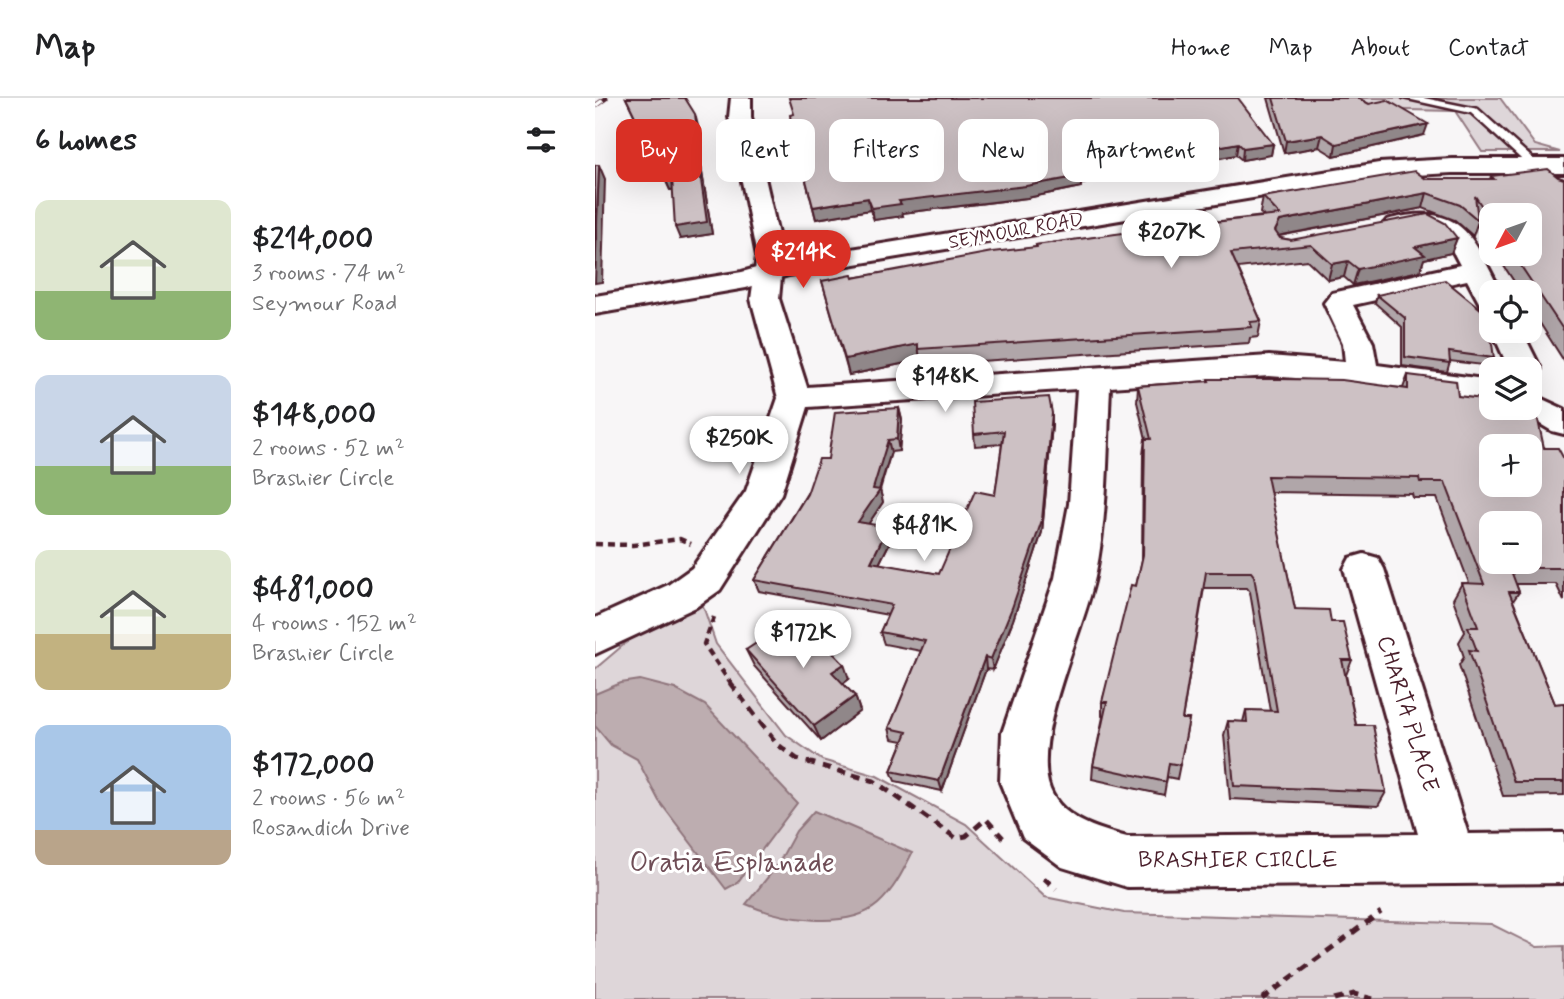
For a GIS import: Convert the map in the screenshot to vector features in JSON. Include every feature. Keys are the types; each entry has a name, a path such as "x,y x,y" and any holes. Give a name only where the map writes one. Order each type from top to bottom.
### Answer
{"street":[{"path":"595,637 682,596 706,579 763,494 782,442 794,398 765,299 770,256 740,117 741,98"},
{"name":"SEYMOUR ROAD","path":"595,305 746,280 816,263 859,258 1310,180 1418,167 1564,166"},
{"path":"1433,197 1441,214 1439,222"},
{"path":"1369,230 1423,219 1439,222 1455,233 1481,280"},
{"path":"1362,373 1357,343 1338,303 1342,299 1476,270"},
{"path":"794,398 1269,366 1362,373 1479,388"},
{"name":"BRASHIER CIRCLE","path":"1094,379 1087,504 1075,578 1025,733 1024,782 1040,821 1080,849 1127,862 1564,858"},
{"path":"1542,410 1564,423"},
{"name":"CHARTA PLACE","path":"1364,569 1451,860"}],"lane":[{"path":"1408,98 1474,111"},
{"path":"1466,98 1474,111 1535,166"}],"path":[{"path":"595,544 633,545 680,539 720,558"},
{"path":"707,608 715,613 705,644 716,664 777,744 797,759 874,781 956,838 966,836 986,819 1011,847"},
{"path":"1038,873 1056,889"},
{"path":"1262,999 1381,912"},
{"path":"1334,999 1354,994 1373,999"}],"green space":[{"path":"1345,98 1500,98 1535,145 1560,152 1482,152 1455,111 1359,109"},
{"name":"Oratia Esplanade","path":"700,597 716,644 786,735 822,760 877,776 966,824 1045,897 1124,913 1491,924 1537,947 1564,946 1564,999 595,999 595,669 628,641"}],"shaded area":[{"path":"640,680 675,689 705,705 797,803 737,883 726,889 659,801 637,759 611,745 595,726 595,694 621,683"},
{"path":"814,811 912,853 884,899 865,912 832,920 795,918 746,904 777,866 796,831"}],"building":[{"path":"626,98 685,98 696,119 636,119"},
{"path":"789,98 1238,98 1273,144 1243,148 1238,143 1219,147 1219,119 1062,119 1062,179 1026,186 899,201 901,204 872,208 868,198 813,207 806,182 815,182 815,119 790,119 790,115 794,114"},
{"path":"1273,98 1358,98 1369,104 1387,100 1428,124 1336,144 1322,135 1286,141"},
{"path":"595,165 599,165 595,267"},
{"path":"1548,169 1564,179 1564,331 1542,298 1542,280 1530,280 1521,266 1542,266 1542,203 1480,203 1475,196 1478,220 1460,205 1427,193 1280,221 1275,231 1280,238 1291,240 1428,214 1445,223 1457,238 1415,247 1425,255 1358,269 1348,261 1332,264 1311,245 1231,253 1261,321 1250,322 1252,327 918,349 918,344 845,359 822,281 1037,247 1036,245 1145,230 1144,222 1182,218 1186,225 1280,215 1263,197 1415,171 1426,179 1494,179 1491,176"},
{"path":"672,182 701,182 707,222 675,227"},
{"path":"1445,280 1479,308 1479,343 1492,343 1494,357 1449,352 1450,363 1405,357 1405,318 1377,295"},
{"path":"1408,375 1456,381 1458,396 1479,399 1479,420 1538,420 1541,434 1479,434 1479,497 1542,497 1542,439 1544,448 1558,448 1564,459 1564,568 1542,568 1542,511 1479,511 1479,571 1445,482 1420,482 1419,478 1267,476 1295,609 1329,610 1331,622 1343,622 1352,660 1342,660 1356,725 1373,725 1386,792 1234,786 1228,721 1247,722 1246,710 1277,711 1254,576 1251,572 1206,572 1182,719 1189,719 1180,765 1169,763 1166,782 1093,766 1107,702 1102,702 1131,585 1136,586 1143,555 1145,439 1151,439 1138,386 1209,381 1208,379 1342,380 1408,389"},
{"path":"1049,397 1052,413 1042,520 1012,608 991,659 985,657 939,781 891,771 907,732 889,728 925,641 880,632 892,605 754,580 807,494 819,459 828,459 835,412 899,408 897,439 888,440 873,489 880,490 858,522 888,527 871,562 939,574 975,491 995,495 1004,431 974,434 972,402"},
{"path":"1480,574 1512,574 1519,592 1509,592 1555,704 1564,703 1564,782 1514,782 1469,650 1477,651 1468,627 1478,627 1462,583 1484,584"},
{"path":"797,616 844,664 832,672 855,696 814,726 746,650"}],"railway":[{"path":"595,106 606,98"}]}
